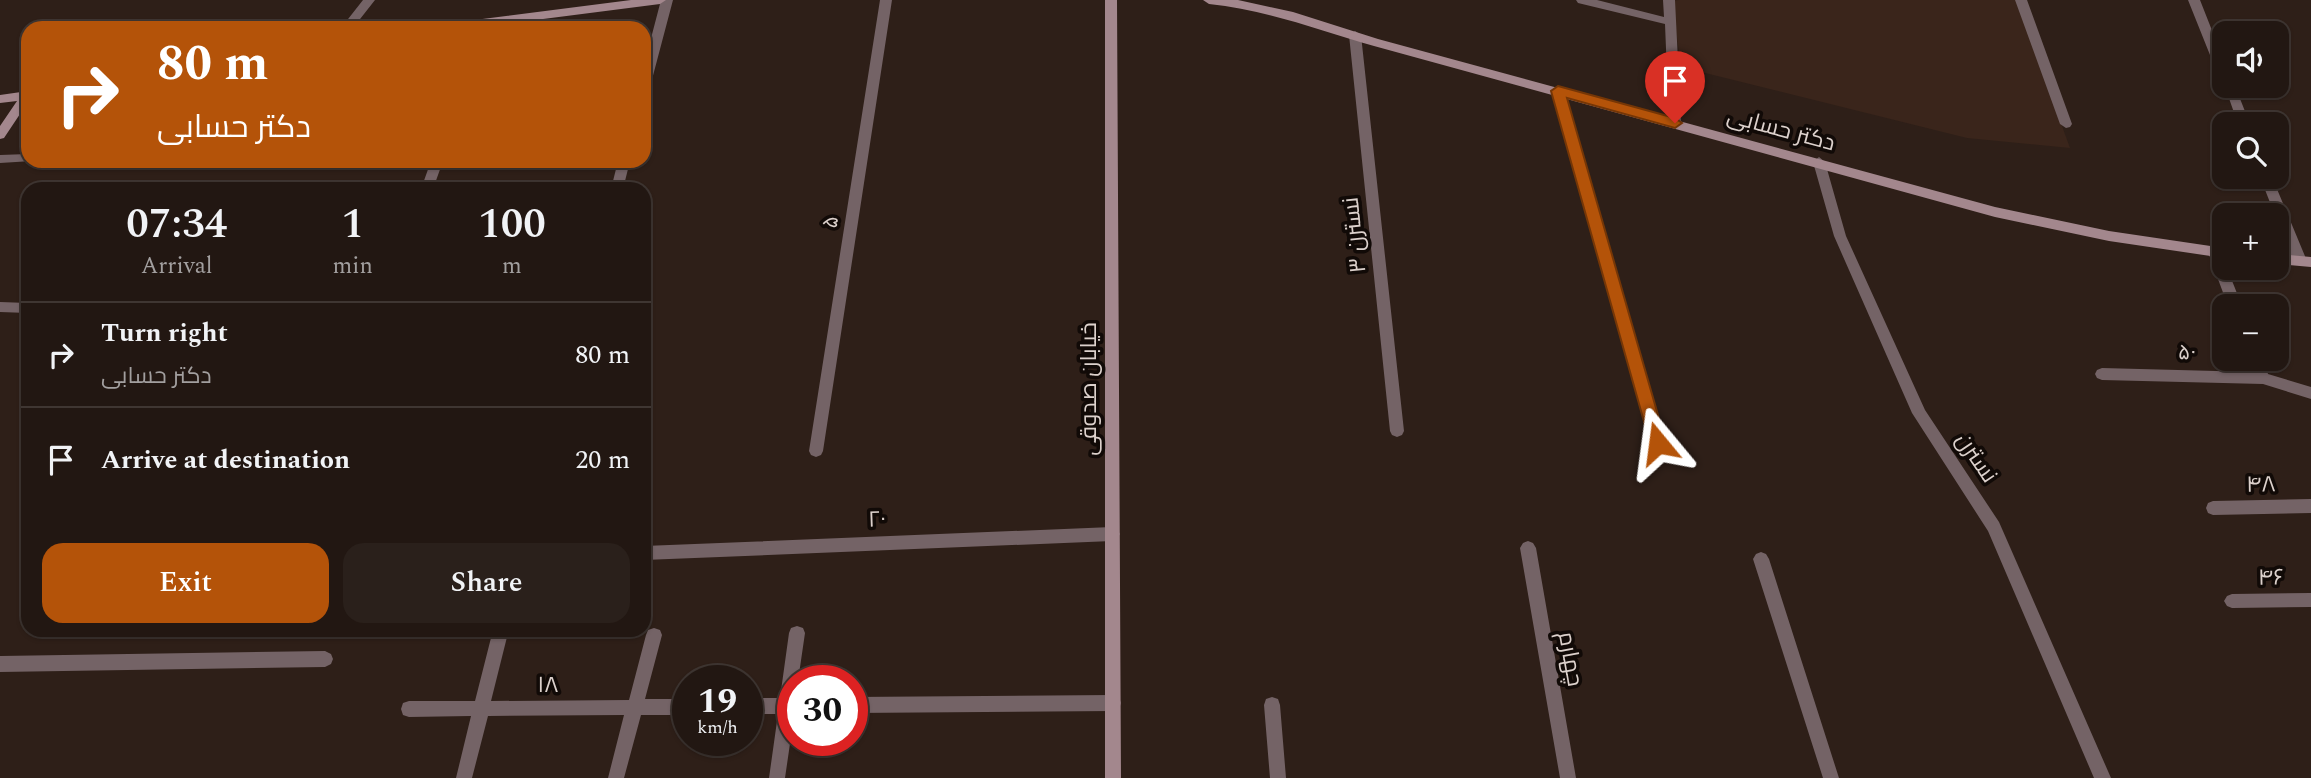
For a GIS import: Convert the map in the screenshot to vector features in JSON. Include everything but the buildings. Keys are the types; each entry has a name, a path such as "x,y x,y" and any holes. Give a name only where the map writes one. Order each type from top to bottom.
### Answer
{"main road":[{"path":"514,21 660,0"},
{"name":"خیابان صدوقی","path":"1111,0 1113,778"},
{"name":"دکتر حسابی","path":"1209,0 1243,1 1287,12 1355,35 1995,212 2109,236 2212,251"},
{"path":"0,99 21,96"},
{"path":"0,135 21,104"}],"street":[{"path":"352,21 369,0"},
{"path":"651,61 667,0"},
{"name":"۵","path":"816,451 886,0"},
{"path":"1582,0 1670,22"},
{"path":"1669,0 1675,123"},
{"path":"2021,0 2066,124"},
{"path":"2194,0 2212,45"},
{"name":"نسترن ۳","path":"1355,35 1396,430"},
{"path":"1558,91 1658,443"},
{"path":"0,159 21,158"},
{"name":"نسترن","path":"1819,162 1840,236 1919,413 1994,527 2103,778"},
{"path":"2272,189 2305,262"},
{"path":"0,307 21,308"},
{"path":"2260,371 2263,378"},
{"name":"۵۰","path":"2102,374 2263,378 2311,393"},
{"name":"۴۸","path":"2213,508 2311,506"},
{"name":"۲۰","path":"651,553 1112,534"},
{"name":"چهارم","path":"1528,548 1568,778"},
{"path":"1761,559 1831,778"},
{"name":"۴۶","path":"2232,601 2311,600"},
{"path":"794,665 797,633"},
{"path":"616,778 654,635"},
{"path":"464,778 499,637"},
{"path":"0,664 325,659"},
{"path":"868,705 1113,703"},
{"path":"1272,705 1278,778"},
{"name":"۱۸","path":"409,709 672,707"},
{"path":"777,778 781,756"}],"shaded area":[{"path":"2016,0 2070,148 1967,138 1681,67 1672,1"}],"route":[{"path":"1658,443 1558,91 1675,123"}]}
